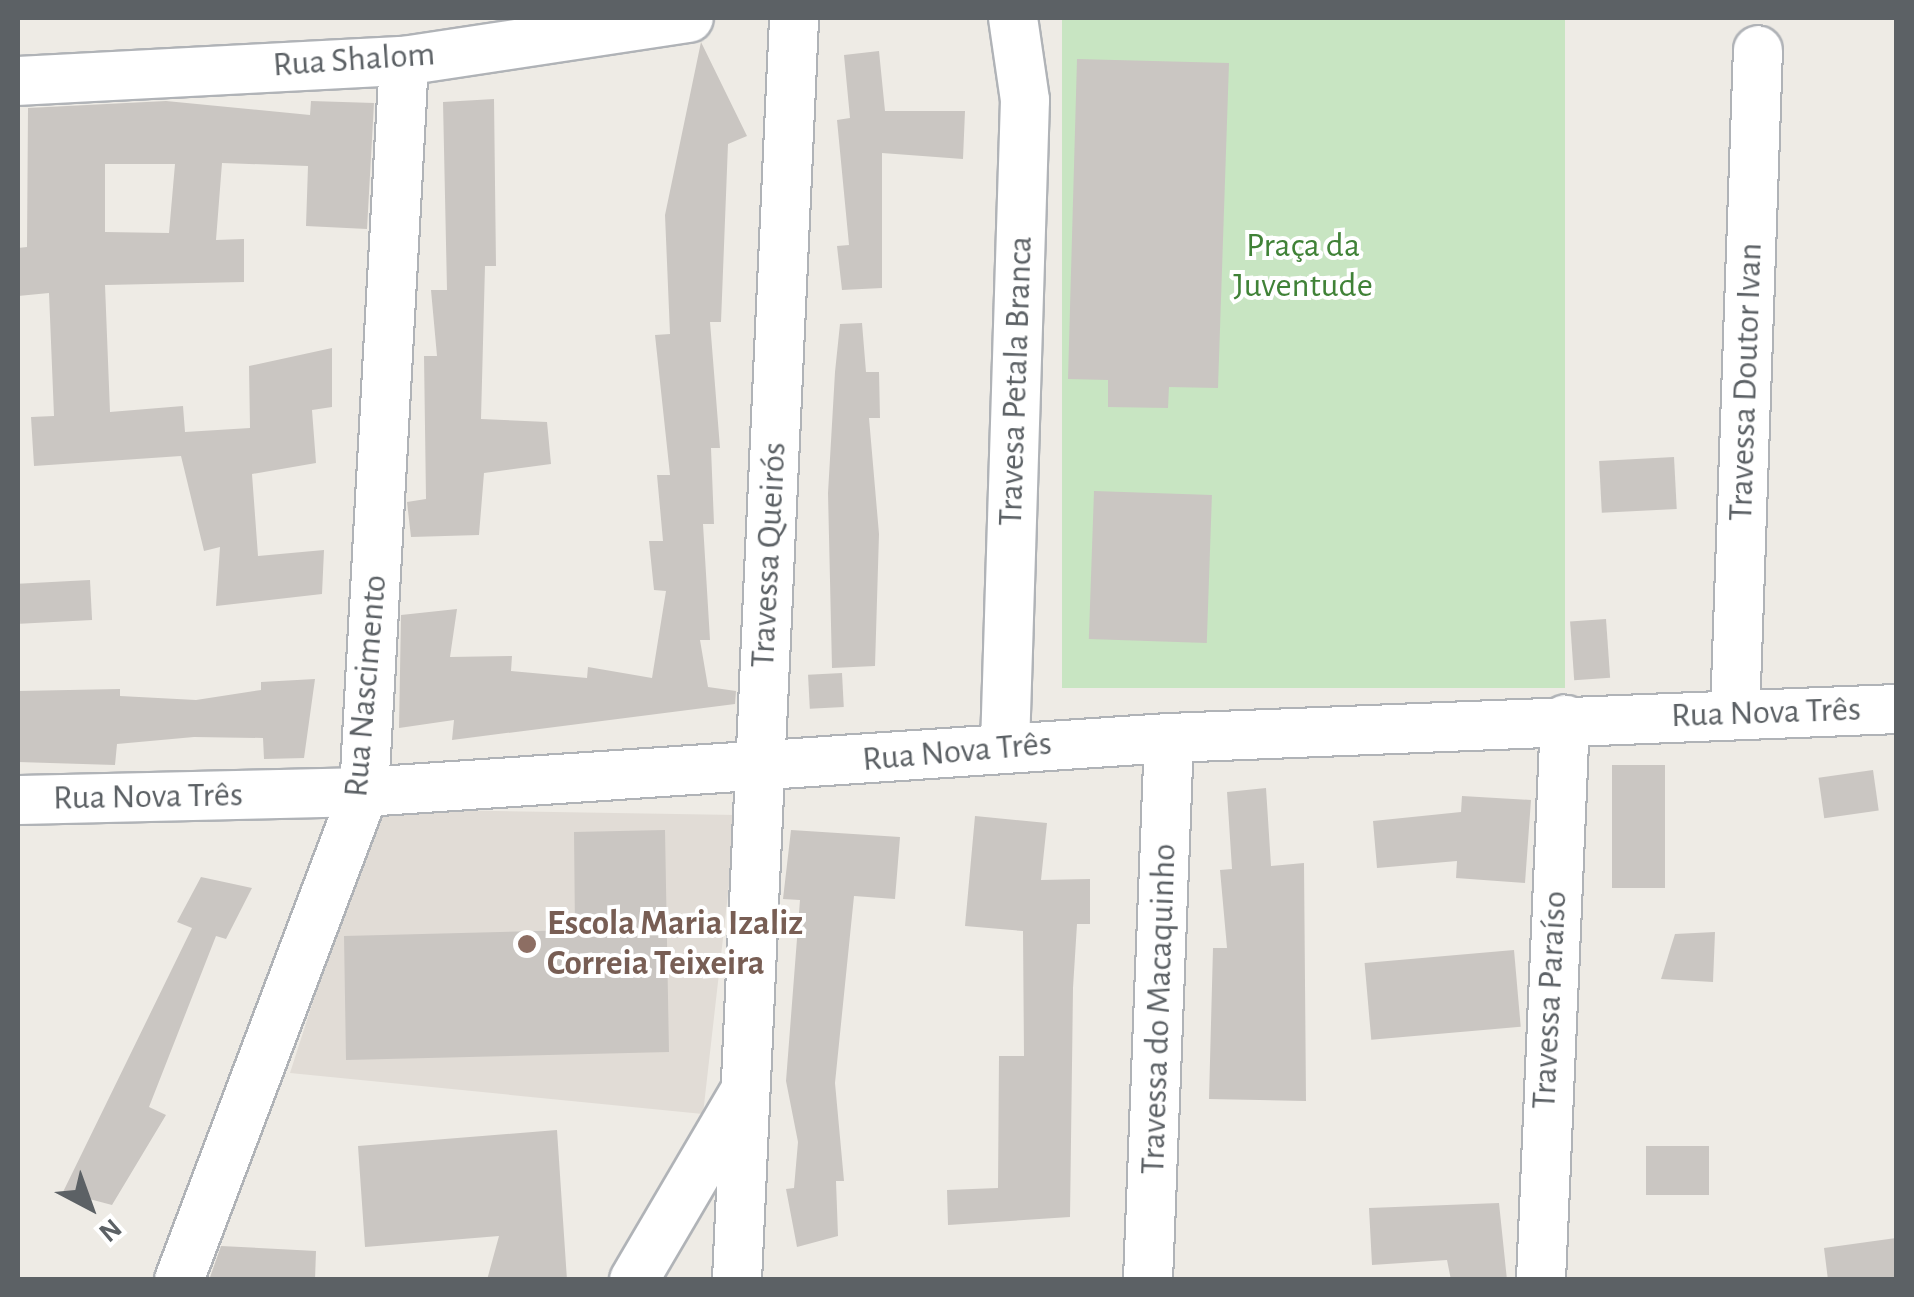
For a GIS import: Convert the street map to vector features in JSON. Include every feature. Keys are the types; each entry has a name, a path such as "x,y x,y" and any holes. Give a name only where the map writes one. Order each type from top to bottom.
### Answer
{"street":[{"name":"Rua Shalom","path":"18,81 689,18"},
{"name":"Travessa Queirós","path":"738,1280 794,18"},
{"name":"Travesa Petala Branca","path":"1005,747 1025,100 1013,18"},
{"name":"Rua Nascimento","path":"179,1280 364,792 384,46"},
{"name":"Travessa Doutor Ivan","path":"1735,714 1758,50"},
{"name":"Rua Nova Três","path":"18,800 364,792 759,769 1005,747 1169,738 1896,709"},
{"name":"Travessa Paraíso","path":"1541,1280 1566,720"},
{"name":"Travessa do Macaquinho","path":"1148,1280 1169,738"},
{"name":"Travessa Queirós","path":"634,1280 744,1093"}],"shaded area":[{"name":"Escola Maria Izaliz Correia Teixeira","path":"375,809 737,815 703,1114 290,1073"}],"green space":[{"name":"Praça da Juventude","path":"1062,18 1565,18 1565,688 1062,688"}],"building":[{"path":"701,42 747,136 728,144 721,322 710,322 720,448 711,448 714,524 703,524 710,640 700,640 708,687 736,691 735,704 452,740 454,720 399,728 401,615 457,609 450,657 512,656 511,671 587,678 588,667 652,678 666,591 654,590 649,541 663,541 657,475 670,475 655,335 670,334 665,215"},
{"path":"879,51 885,111 965,111 963,159 882,153 882,288 842,290 837,246 849,245 837,120 850,118 844,55"},
{"path":"1077,59 1229,63 1218,388 1169,387 1168,408 1108,407 1108,380 1068,379"},
{"path":"494,99 496,266 485,266 481,419 547,422 551,464 484,473 479,535 411,537 407,502 426,499 424,356 437,356 431,290 447,290 443,102"},
{"path":"166,101 310,115 311,101 374,103 367,229 306,226 308,166 222,163 216,240 244,239 244,282 105,285 110,412 183,406 185,432 250,428 249,366 332,348 332,407 312,410 316,463 252,474 258,556 324,550 322,594 216,606 220,547 204,551 181,456 34,466 31,417 54,416 49,293 18,296 18,248 27,247 28,108","holes":["105,164 175,164 169,233 105,232"]},
{"path":"862,323 866,372 879,372 880,418 869,418 879,534 875,666 832,668 828,493 835,372 840,324"},
{"path":"1674,457 1677,509 1602,513 1599,461"},
{"path":"1094,491 1212,495 1207,643 1089,639"},
{"path":"90,580 92,620 20,624 18,584"},
{"path":"1606,619 1610,678 1574,680 1570,622"},
{"path":"842,673 844,707 810,709 808,675"},
{"path":"315,679 304,758 264,759 263,738 194,737 117,744 115,765 18,762 18,691 120,689 120,696 196,700 261,690 261,682"},
{"path":"1612,765 1665,765 1665,888 1612,888"},
{"path":"1873,770 1879,811 1824,818 1819,778"},
{"path":"1266,788 1271,866 1304,863 1306,1101 1209,1099 1213,948 1227,948 1220,870 1232,869 1227,792"},
{"path":"1462,796 1531,800 1525,883 1456,878 1457,861 1377,868 1373,821 1461,812"},
{"path":"975,816 1047,823 1041,880 1090,879 1090,924 1077,924 1073,988 1070,1217 948,1225 947,1190 998,1188 999,1056 1024,1056 1023,931 965,926"},
{"path":"665,830 669,1052 346,1060 344,936 575,930 574,832"},
{"path":"791,830 900,837 895,899 854,896 835,1083 844,1181 836,1181 838,1236 797,1247 786,1189 794,1188 798,1142 786,1081 800,900 783,899"},
{"path":"201,877 252,888 226,939 216,936 149,1107 166,1115 112,1205 63,1192 192,928 177,922"},
{"path":"1715,932 1713,982 1661,979 1675,934"},
{"path":"1514,950 1521,1027 1371,1040 1365,963"},
{"path":"557,1130 567,1280 487,1280 499,1236 365,1247 358,1146"},
{"path":"1646,1146 1709,1146 1709,1195 1646,1195"},
{"path":"1499,1203 1507,1280 1451,1280 1447,1260 1372,1265 1369,1208"},
{"path":"1896,1238 1896,1280 1828,1280 1824,1248"},
{"path":"221,1246 316,1251 315,1280 209,1280"}],"place":[{"name":"Escola Maria Izaliz Correia Teixeira","path":"527,944"}]}
